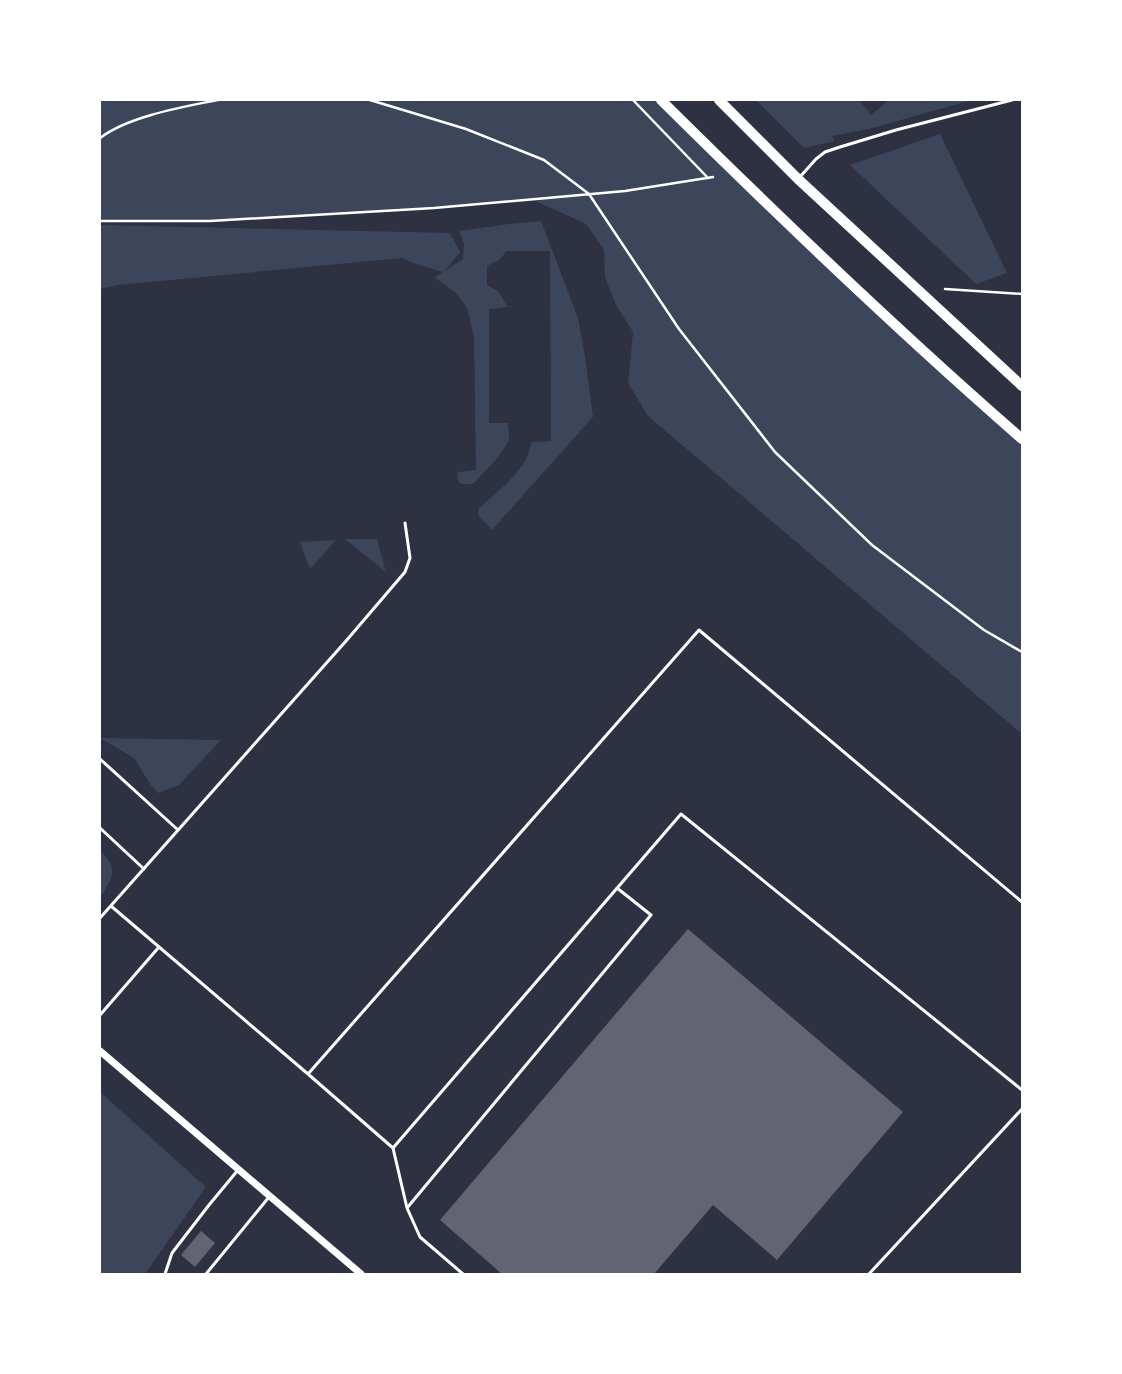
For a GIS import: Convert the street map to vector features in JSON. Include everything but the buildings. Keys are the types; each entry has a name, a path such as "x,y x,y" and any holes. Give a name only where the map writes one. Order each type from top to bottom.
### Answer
{"main road":[{"path":"661,100 746,185 960,385 1022,439"},
{"path":"719,100 798,179 1022,386"}],"street":[{"path":"100,1051 361,1274"}],"lane":[{"path":"798,179 816,158 825,152 896,130 1012,100"},
{"path":"100,918 346,641 405,572 410,558 405,523"},
{"path":"308,1074 698,630 1022,902"},
{"path":"100,759 178,830"},
{"path":"392,1148 681,814 1022,1090"},
{"path":"100,828 144,869"},
{"path":"407,1208 651,915 617,888"},
{"path":"111,906 308,1074 392,1148 407,1208 420,1237 463,1274"},
{"path":"100,1015 159,947"},
{"path":"869,1274 1022,1109"},
{"path":"165,1274 172,1253 209,1205 239,1170"},
{"path":"206,1274 270,1196"}],"path":[{"path":"100,138 137,119 190,105 218,100"},
{"path":"370,100 466,129 544,160 589,194 679,329 775,452 872,545 984,630 1022,652"},
{"path":"100,221 218,221 434,208 625,191 708,178 633,100"},
{"path":"915,288 1022,294"}],"shaded area":[{"path":"100,100 661,100 1022,439 1022,734 648,416 628,383 633,332 616,305 605,277 604,250 586,224 531,199 434,208 210,221 100,221"},
{"path":"756,100 859,100 871,115 889,100 972,100 869,129 832,136 835,141 804,148"},
{"path":"940,134 1007,273 976,284 850,165"},
{"path":"541,221 578,318 585,356 593,417 492,530 478,515 479,508 518,471 527,457 532,442 551,441 550,251 507,251 499,260 487,266 487,285 498,291 508,307 489,309 489,423 508,423 509,439 503,450 488,469 473,484 461,484 457,479 458,472 476,470 474,337 467,308 457,294 435,278 443,272 402,258 118,285 100,289 100,225 450,233 460,252 445,271 463,259 464,244 459,231"},
{"path":"345,539 377,539 386,572"},
{"path":"336,540 311,568 309,567 300,542"},
{"path":"100,738 221,740 179,785 158,793 150,784 134,758"},
{"path":"100,850 108,859 112,867 112,875 100,897"},
{"path":"100,1092 206,1187 145,1274 100,1274"}]}
